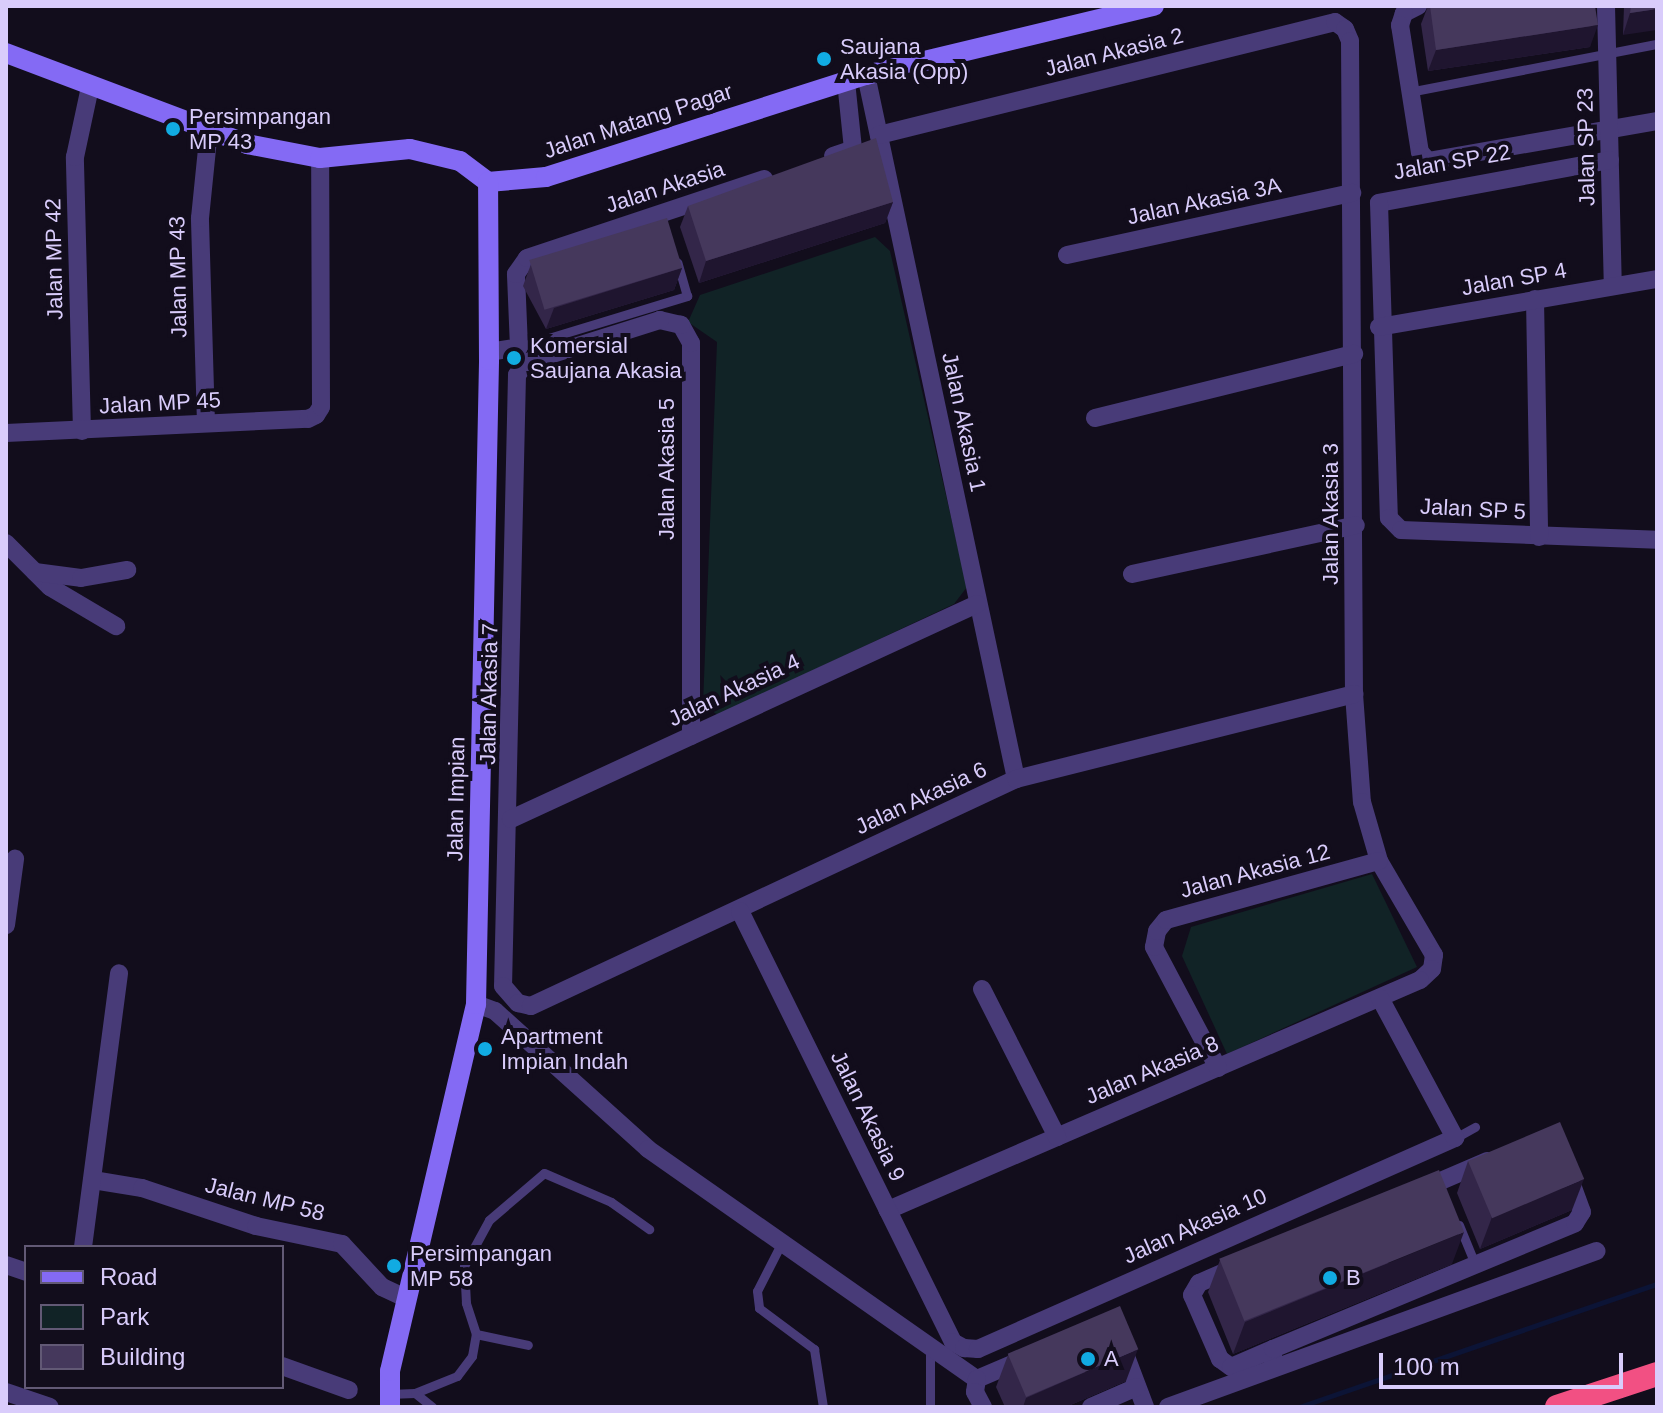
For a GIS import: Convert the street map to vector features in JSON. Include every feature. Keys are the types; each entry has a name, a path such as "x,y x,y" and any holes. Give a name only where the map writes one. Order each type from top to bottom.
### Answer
{"highway":[{"path":"1557,1407 1657,1374"}],"street":[{"name":"Jalan Matang Pagar","path":"488,182 546,177 856,78 1154,6"},
{"path":"1418,6 1404,13 1400,25 1420,152 1428,161 1657,121"},
{"name":"Jalan SP 23","path":"1606,6 1613,286"},
{"name":"Jalan Akasia 2","path":"879,135 1335,22 1350,41"},
{"name":"Jalan Akasia 3","path":"1350,41 1356,525 1354,694 1362,802 1379,861 1434,955 1432,969"},
{"path":"6,53 90,87 293,156 320,158 410,149 460,161 488,182"},
{"name":"Jalan Akasia 1","path":"856,78 879,135 1016,779"},
{"path":"809,164 853,149 856,78"},
{"name":"Jalan MP 42","path":"82,431 75,157 90,87"},
{"name":"Jalan MP 43","path":"206,423 200,218 209,129"},
{"name":"Jalan MP 45","path":"6,433 82,431 316,415 321,407 320,158"},
{"name":"Jalan SP 22","path":"1379,327 1375,214 1385,198 1610,160"},
{"name":"Jalan Akasia","path":"519,347 519,264 665,220 780,174"},
{"name":"Jalan Impian","path":"390,1400 406,1298 476,1004 489,352 488,182"},
{"name":"Jalan Akasia 3A","path":"1067,255 1352,193"},
{"name":"Jalan SP 4","path":"1379,327 1657,279"},
{"path":"1535,299 1539,537"},
{"name":"Jalan Akasia 5","path":"522,367 660,320 681,325 691,343 691,736"},
{"name":"Jalan SP 5","path":"1379,327 1392,527 1539,537 1657,540"},
{"path":"489,352 519,347"},
{"path":"1095,418 1354,354"},
{"name":"Jalan Akasia 7","path":"522,367 517,375 511,819 503,986 518,1003 531,1006"},
{"path":"1132,574 1356,525"},
{"path":"6,543 50,587 116,626"},
{"path":"35,572 81,578 127,570"},
{"name":"Jalan Akasia 4","path":"511,819 977,604"},
{"name":"Jalan Akasia 6","path":"531,1006 740,911 1016,779 1354,694"},
{"path":"6,925 15,859"},
{"name":"Jalan Akasia 12","path":"1218,1068 1154,947 1157,931 1166,920 1379,861"},
{"name":"Jalan Akasia 9","path":"740,911 953,1342"},
{"name":"Jalan Akasia 8","path":"888,1210 1380,998 1432,969"},
{"path":"83,1245 119,973"},
{"path":"982,989 1057,1137"},
{"path":"1380,998 1455,1138"},
{"path":"476,1004 495,1011 648,1149 783,1240 977,1379"},
{"name":"Jalan Akasia 10","path":"953,1342 978,1349 1455,1138"},
{"path":"1398,1199 1444,1188 1512,1149"},
{"path":"1255,1258 1199,1283 1193,1300 1222,1363 1236,1365 1579,1220 1581,1207 1560,1155"},
{"name":"Jalan MP 58","path":"93,1180 342,1244 382,1287 406,1298"},
{"path":"1168,1407 1596,1251"},
{"path":"1475,1264 1476,1294"},
{"path":"1115,1329 1145,1407"},
{"path":"1273,1349 1273,1368"},
{"path":"977,1379 1046,1350"},
{"path":"284,1367 349,1390"},
{"path":"977,1379 975,1392 983,1407"},
{"path":"1091,1407 1137,1387"},
{"path":"6,1392 50,1407"}],"lane":[{"path":"1409,92 1657,44"},
{"path":"519,347 687,296 675,254"},
{"path":"1455,1138 1475,1127"},
{"path":"390,1400 457,1376 472,1356 476,1334 466,1303 464,1266 489,1220 544,1173 611,1202 649,1229"},
{"path":"1453,1209 1475,1264"},
{"path":"783,1240 757,1291 759,1308 814,1349 823,1407"},
{"path":"476,1334 528,1345"},
{"path":"930,1346 930,1407"},
{"path":"415,1393 432,1407"}],"green space":[{"path":"875,237 890,251 967,587 954,604 718,715 703,705 717,342 688,322 700,295"},
{"path":"1372,874 1417,967 1227,1054 1182,956 1191,927"}],"building":[{"path":"1430,6 1595,6 1598,25 1436,50"},
{"path":"1631,6 1657,6 1657,9 1630,13"},
{"path":"876,138 893,202 706,261 688,206"},
{"path":"667,218 682,268 544,310 529,260"},
{"path":"1560,1122 1584,1179 1492,1218 1468,1161"},
{"path":"1439,1170 1464,1232 1244,1321 1219,1259"},
{"path":"1120,1306 1138,1349 1026,1397 1008,1354"}],"waterway":[{"path":"1299,1407 1657,1284"}],"place":[{"name":"Saujana Akasia (Opp)","path":"824,59"},
{"name":"Persimpangan MP 43","path":"173,129"},
{"name":"Komersial Saujana Akasia","path":"514,358"},
{"name":"Apartment Impian Indah","path":"485,1049"},
{"name":"Persimpangan MP 58","path":"394,1266"},
{"name":"B","path":"1330,1278"},
{"name":"A","path":"1088,1359"}]}
